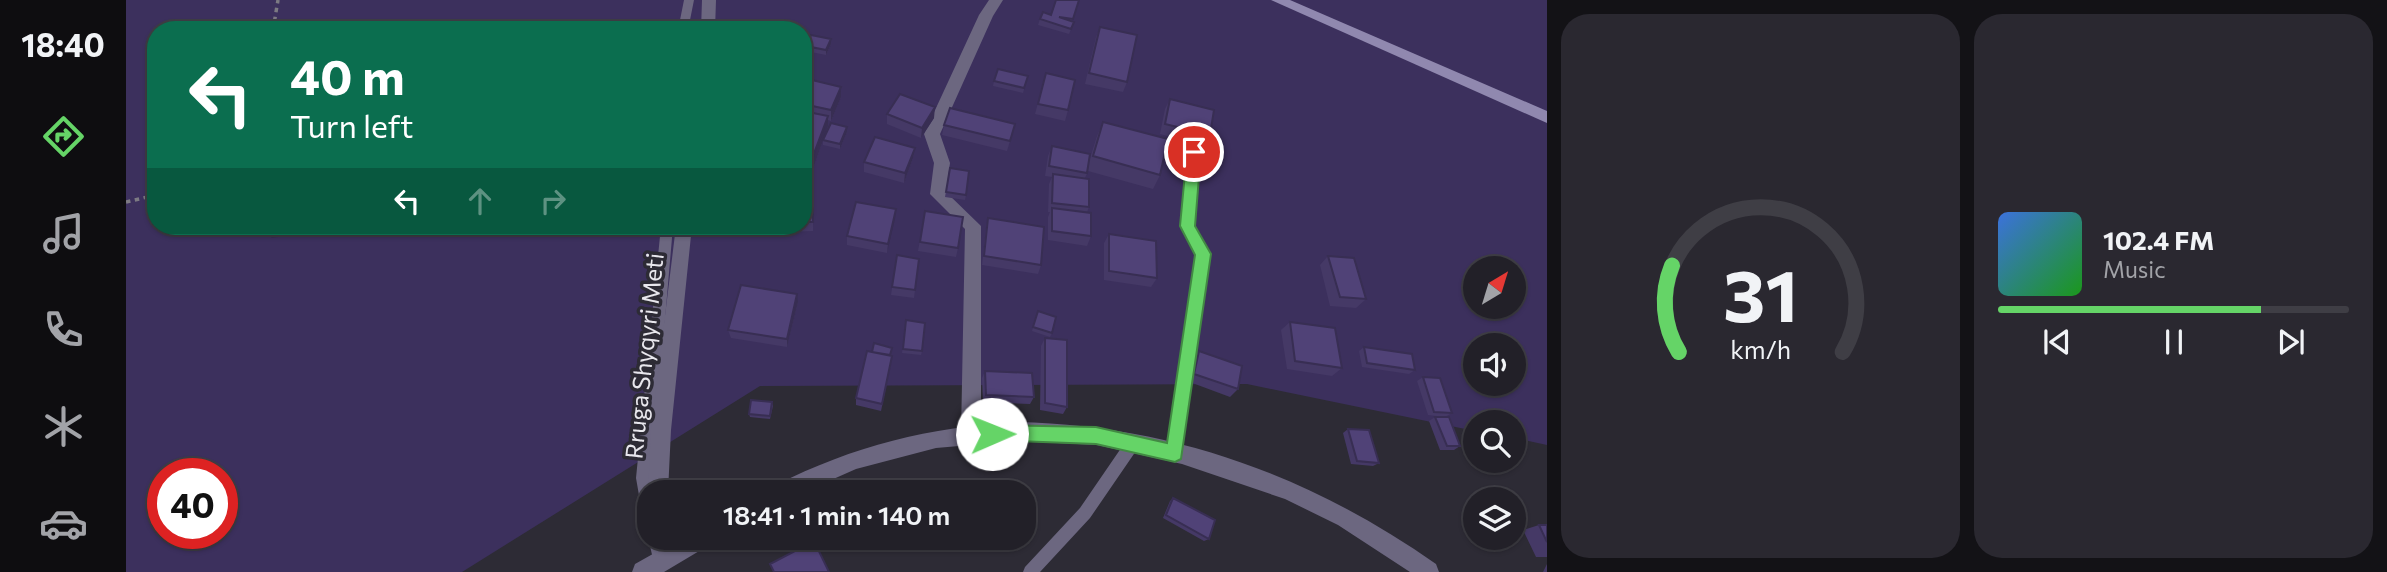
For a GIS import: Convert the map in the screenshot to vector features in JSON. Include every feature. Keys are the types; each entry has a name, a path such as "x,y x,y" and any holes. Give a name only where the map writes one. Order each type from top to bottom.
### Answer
{"main road":[{"path":"1278,0 1547,117"}],"street":[{"path":"708,21 709,0"},
{"path":"971,434 973,226 939,194 942,163 932,134 986,15 996,0"},
{"name":"Rruga Shyqyri Meti","path":"659,480 661,430 683,235"},
{"path":"808,480 845,462 896,447 971,434 1096,436 1175,453 1273,484 1316,502 1382,540 1428,572"},
{"path":"660,550 662,561"},
{"path":"643,572 681,550"}],"lane":[{"path":"685,21 689,0"},
{"path":"1175,453 1203,254 1188,226 1194,152"},
{"path":"643,480 666,235"},
{"path":"1030,572 1085,513 1133,443"}],"path":[{"path":"274,21 278,0"},
{"path":"126,202 147,197"}],"shaded area":[{"path":"126,0 1547,0 1547,445 1526,441 1526,410 1463,410 1463,429 1247,384 760,386 462,572 126,572"}],"building":[{"path":"1056,0 1079,0 1073,19 1059,17 1074,22 1071,29 1040,19 1043,12 1051,15"},
{"path":"1100,27 1137,35 1127,82 1089,73"},
{"path":"812,35 831,39 826,50 812,47"},
{"path":"998,69 1028,76 1024,88 994,81"},
{"path":"1046,73 1075,80 1068,110 1038,104"},
{"path":"812,80 841,87 831,110 812,106"},
{"path":"900,94 935,107 922,128 887,114"},
{"path":"1170,99 1214,110 1210,135 1165,124"},
{"path":"950,108 1015,124 1010,141 944,125"},
{"path":"812,113 828,116 812,156"},
{"path":"1103,122 1168,139 1160,175 1093,156"},
{"path":"831,123 847,127 840,144 823,140"},
{"path":"875,137 915,148 905,173 864,162"},
{"path":"1052,146 1090,154 1087,173 1049,166"},
{"path":"950,168 969,171 966,195 946,192"},
{"path":"1053,174 1089,179 1089,207 1052,203"},
{"path":"856,202 896,209 888,244 847,236"},
{"path":"1052,208 1091,213 1091,236 1052,231"},
{"path":"925,211 963,217 958,248 920,242"},
{"path":"988,218 1044,227 1041,265 984,256"},
{"path":"1109,234 1156,241 1157,278 1109,271"},
{"path":"897,255 919,259 915,290 892,287"},
{"path":"1328,256 1354,258 1366,299 1340,297"},
{"path":"741,285 797,294 787,339 728,330"},
{"path":"1038,311 1056,317 1052,333 1033,327"},
{"path":"906,320 925,323 922,351 903,349"},
{"path":"1290,322 1335,328 1342,368 1295,361"},
{"path":"1045,338 1067,340 1067,407 1045,403"},
{"path":"874,343 892,348 890,355 872,352"},
{"path":"1364,347 1412,354 1415,370 1367,363"},
{"path":"867,351 892,356 882,404 856,398"},
{"path":"1199,351 1242,366 1238,389 1194,374"},
{"path":"985,371 1032,373 1034,397 986,395"},
{"path":"1423,377 1440,378 1452,413 1434,412"},
{"path":"751,400 772,402 770,416 749,414"},
{"path":"1435,417 1449,417 1460,446 1447,446"},
{"path":"1348,429 1369,430 1379,463 1357,461"},
{"path":"1173,498 1215,520 1209,539 1166,515"},
{"path":"1539,525 1547,525 1547,542"},
{"path":"797,550 818,550 829,572 774,572 770,564"}],"route":[{"path":"992,434 1096,436 1175,453 1203,254 1188,226 1194,152"}]}
